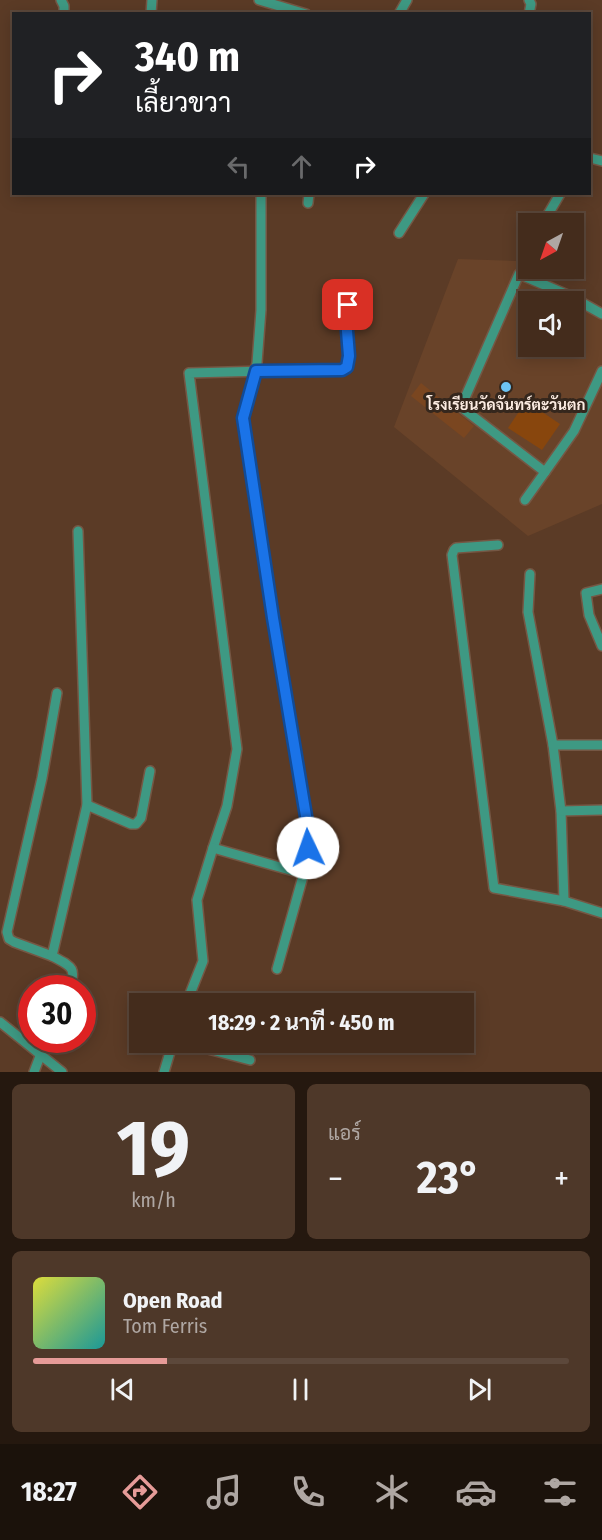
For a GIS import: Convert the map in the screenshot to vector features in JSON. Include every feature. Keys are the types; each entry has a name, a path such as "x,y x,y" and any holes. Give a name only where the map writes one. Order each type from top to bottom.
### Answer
{"street":[{"path":"259,0 299,12"},
{"path":"261,195 261,310 256,371 243,418 309,834 307,862 277,969"},
{"path":"399,233 422,195"},
{"path":"549,213 559,195"},
{"path":"545,472 461,407 519,274 570,296 602,314"},
{"path":"190,993 203,961 197,900 227,806 237,749 189,373 345,369 348,364 348,305"},
{"path":"525,500 574,431 602,371"},
{"path":"52,956 87,806 78,531"},
{"path":"498,545 456,548 452,555 494,888 564,901 602,913"},
{"path":"530,574 528,612 553,745 561,811 564,901"},
{"path":"602,589 586,593 590,615 602,646"},
{"path":"57,693 42,778 7,932 9,939 14,942 52,956 66,964 72,969 74,975"},
{"path":"553,745 602,746"},
{"path":"87,806 136,824 141,818 150,771"},
{"path":"561,811 602,810"},
{"path":"213,848 304,874"},
{"path":"0,1022 62,1072"},
{"path":"164,1072 170,1053"},
{"path":"223,1053 250,1060"},
{"path":"34,1072 40,1054"}],"shaded area":[{"name":"โรงเรียนวัดจันทร์ตะวันตก","path":"458,259 517,261 518,279 549,279 570,291 518,291 518,357 584,357 584,299 602,309 602,504 528,536 394,427"},
{"path":"526,401 560,424 542,450 508,428"}],"building":[{"path":"421,383 474,426 464,438 411,396"}],"place":[{"name":"โรงเรียนวัดจันทร์ตะวันตก","path":"506,387"}],"route":[{"path":"308,848 309,834 243,418 256,371 342,370 347,367 349,356 348,305"}]}
